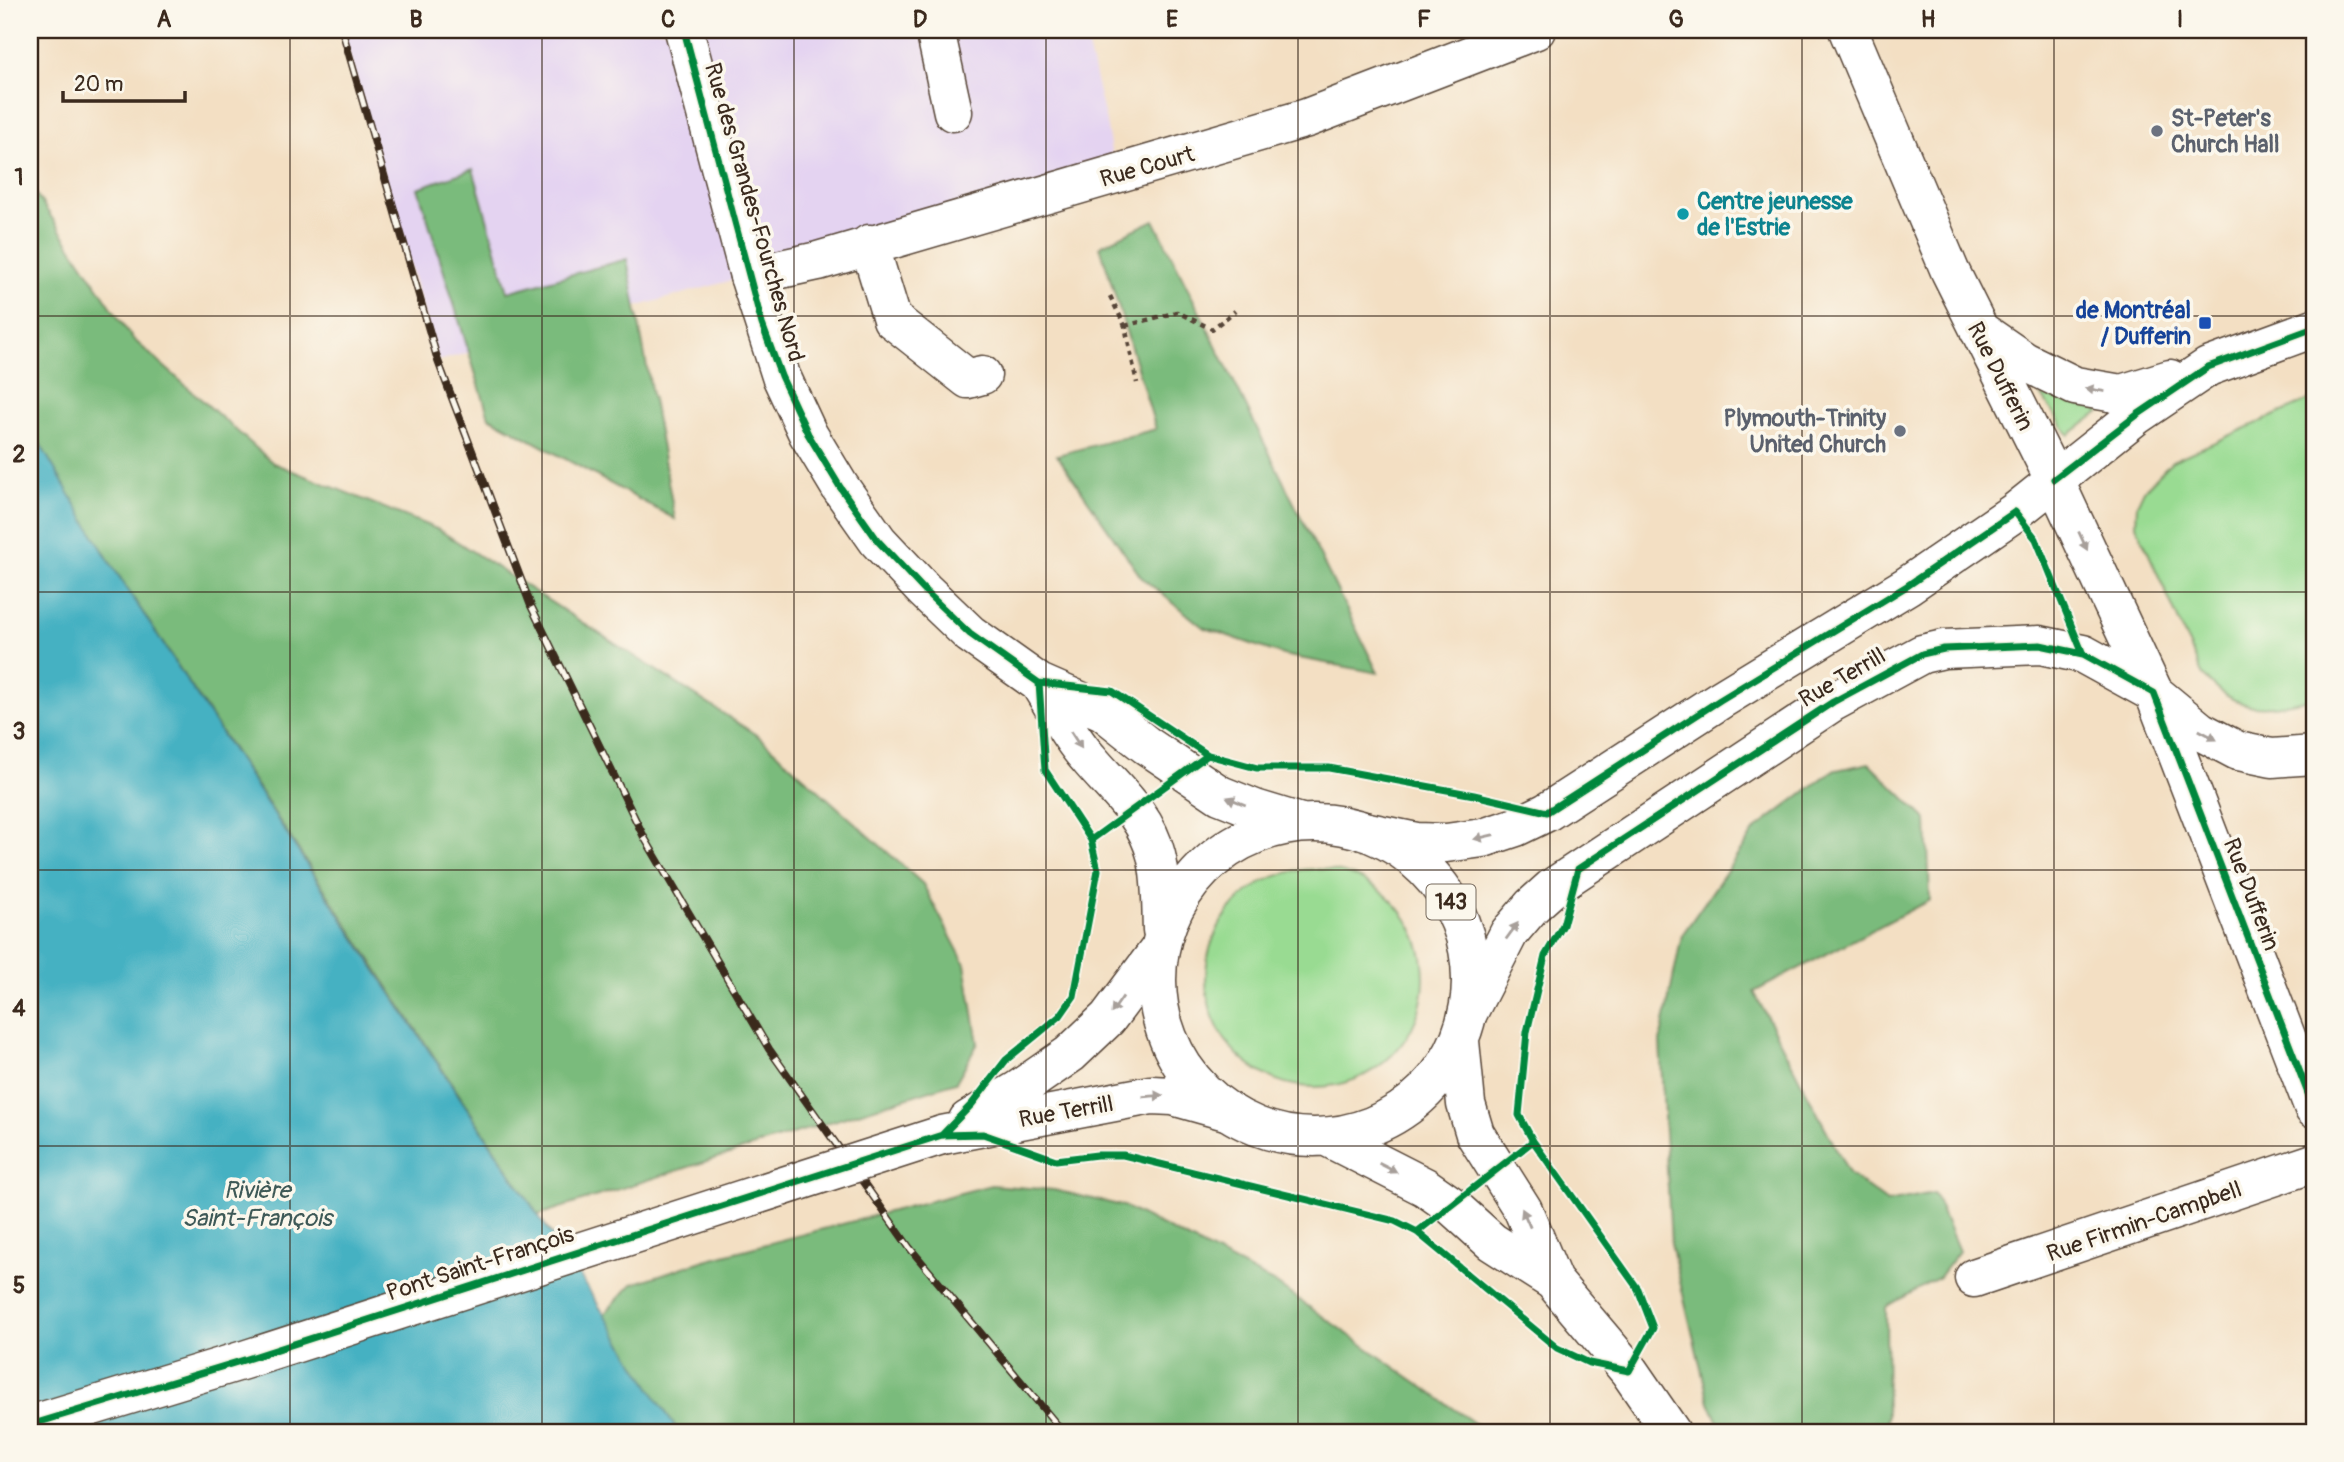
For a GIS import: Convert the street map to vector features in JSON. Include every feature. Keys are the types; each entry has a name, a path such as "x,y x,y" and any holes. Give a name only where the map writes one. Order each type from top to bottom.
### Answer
{"street":[{"name":"Rue des Grandes-Fourches Nord","path":"684,30 749,276 780,376 808,434 839,487 878,541 970,634 1039,683 1103,711 1155,752 1220,794 1255,809 1301,823"},
{"path":"934,30 953,112"},
{"name":"Rue Court","path":"749,276 818,261 1307,118 1536,30"},
{"name":"Rue Dufferin","path":"1848,30 1950,271 2054,480 2154,693 2314,1109"},
{"path":"869,244 892,319 968,379 982,375"},
{"path":"1977,329 2024,361 2075,386 2121,394 2208,367 2314,328"},
{"name":"Rue Terrill","path":"1364,831 1417,842 1446,843 1483,838 1516,827 1547,812 1696,715 1907,586 2015,512 2137,415 2208,367"},
{"name":"Rue Terrill","path":"1464,1027 1509,933 1552,888 1833,702 1922,654 1944,649 2040,645 2083,654 2154,693"},
{"name":"Rue des Grandes-Fourches Nord","path":"1039,683 1088,758 1126,800 1147,831 1157,864 1160,942"},
{"path":"2154,693 2200,731 2238,751 2272,758 2314,755"},
{"name":"143","path":"1464,1027 1443,1072 1420,1097 1392,1117 1360,1131 1327,1137 1292,1136 1257,1128 1226,1111 1198,1087 1176,1058 1161,1024 1155,988 1160,942 1182,891 1215,857 1255,833 1301,823 1333,823 1364,831 1399,847 1428,872 1451,902 1466,937 1472,975 1464,1027 1466,1104 1475,1134 1523,1210 1553,1281"},
{"name":"Rue Terrill","path":"942,1135 1018,1090 1070,1054 1108,1018 1160,942"},
{"name":"Rue Terrill","path":"942,1135 1151,1095 1173,1096 1226,1111"},
{"name":"Pont Saint-François","path":"30,1425 270,1351 942,1135"},
{"name":"143","path":"1327,1137 1424,1187 1452,1206 1492,1242 1553,1281 1629,1371 1671,1432"},
{"name":"Rue Firmin-Campbell","path":"1974,1278 2314,1163"}],"path":[{"path":"1110,296 1125,326 1137,383"},
{"path":"1125,326 1177,312 1212,329 1235,311"},
{"path":"2046,563 2065,611"}],"shaded area":[{"path":"342,30 1084,30 1106,122 1115,175 438,361"}],"green space":[{"path":"473,169 508,292 627,259 675,519 489,417 418,188"},
{"path":"30,185 132,338 273,463 439,530 758,736 923,884 965,964 978,1043 956,1082 538,1215 111,564 30,431"},
{"path":"1154,220 1378,673 1283,655 1203,627 1141,577 1057,455 1156,429 1100,246"},
{"path":"2041,395 2101,411 2069,435"},
{"path":"2314,398 2314,698 2281,705 2254,706 2228,697 2202,674 2136,525 2137,505 2144,490 2172,461"},
{"path":"1869,763 1927,820 1930,900 1754,992 1850,1175 1887,1202 1934,1193 1959,1251 1938,1278 1886,1307 1887,1432 1722,1432 1709,1402 1671,1244 1660,1042 1682,935 1756,829 1832,771"},
{"path":"1315,869 1336,871 1357,878 1392,901 1415,936 1422,957 1422,999 1415,1020 1392,1055 1357,1078 1336,1085 1315,1087 1294,1085 1273,1078 1238,1055 1215,1020 1208,999 1206,978 1208,957 1215,936 1238,901 1273,878 1294,871"},
{"path":"991,1185 1054,1190 1123,1206 1275,1283 1487,1432 678,1432 603,1315 632,1284 705,1260"}],"water":[{"name":"Rivière Saint-François","path":"30,427 111,564 369,960 577,1271 678,1432 30,1432"}],"railway":[{"path":"342,30 438,361 531,606 644,837 769,1049 909,1247 1063,1432"}],"cycle path":[{"path":"684,30 762,324 781,376 808,434 840,487 878,541 970,634 1039,683 1112,691 1208,755 1257,768 1329,768 1474,795 1547,812 1720,700 1907,586 2015,512 2036,539 2083,654"},
{"path":"2054,479 2137,415 2208,367 2314,328"},
{"path":"30,1425 244,1360 942,1135 983,1134 1056,1160 1123,1155 1395,1221 1417,1232 1557,1348 1589,1363 1629,1371 1653,1328 1638,1289 1533,1141 1519,1115 1527,1032 1545,956 1563,925 1578,869 1833,702 1922,654 1944,649 2040,645 2083,654 2154,693 2314,1109"},
{"path":"942,1135 972,1104 1006,1060 1060,1016 1074,996 1098,870 1091,840 1045,770 1039,683"},
{"path":"1091,840 1208,755"},
{"path":"1417,1232 1533,1141"}],"place":[{"name":"St-Peter's Church Hall","path":"2157,131"},
{"name":"Centre jeunesse de l'Estrie","path":"1683,214"},
{"name":"de Montréal / Dufferin","path":"2205,323"},
{"name":"Plymouth-Trinity United Church","path":"1900,431"}]}
